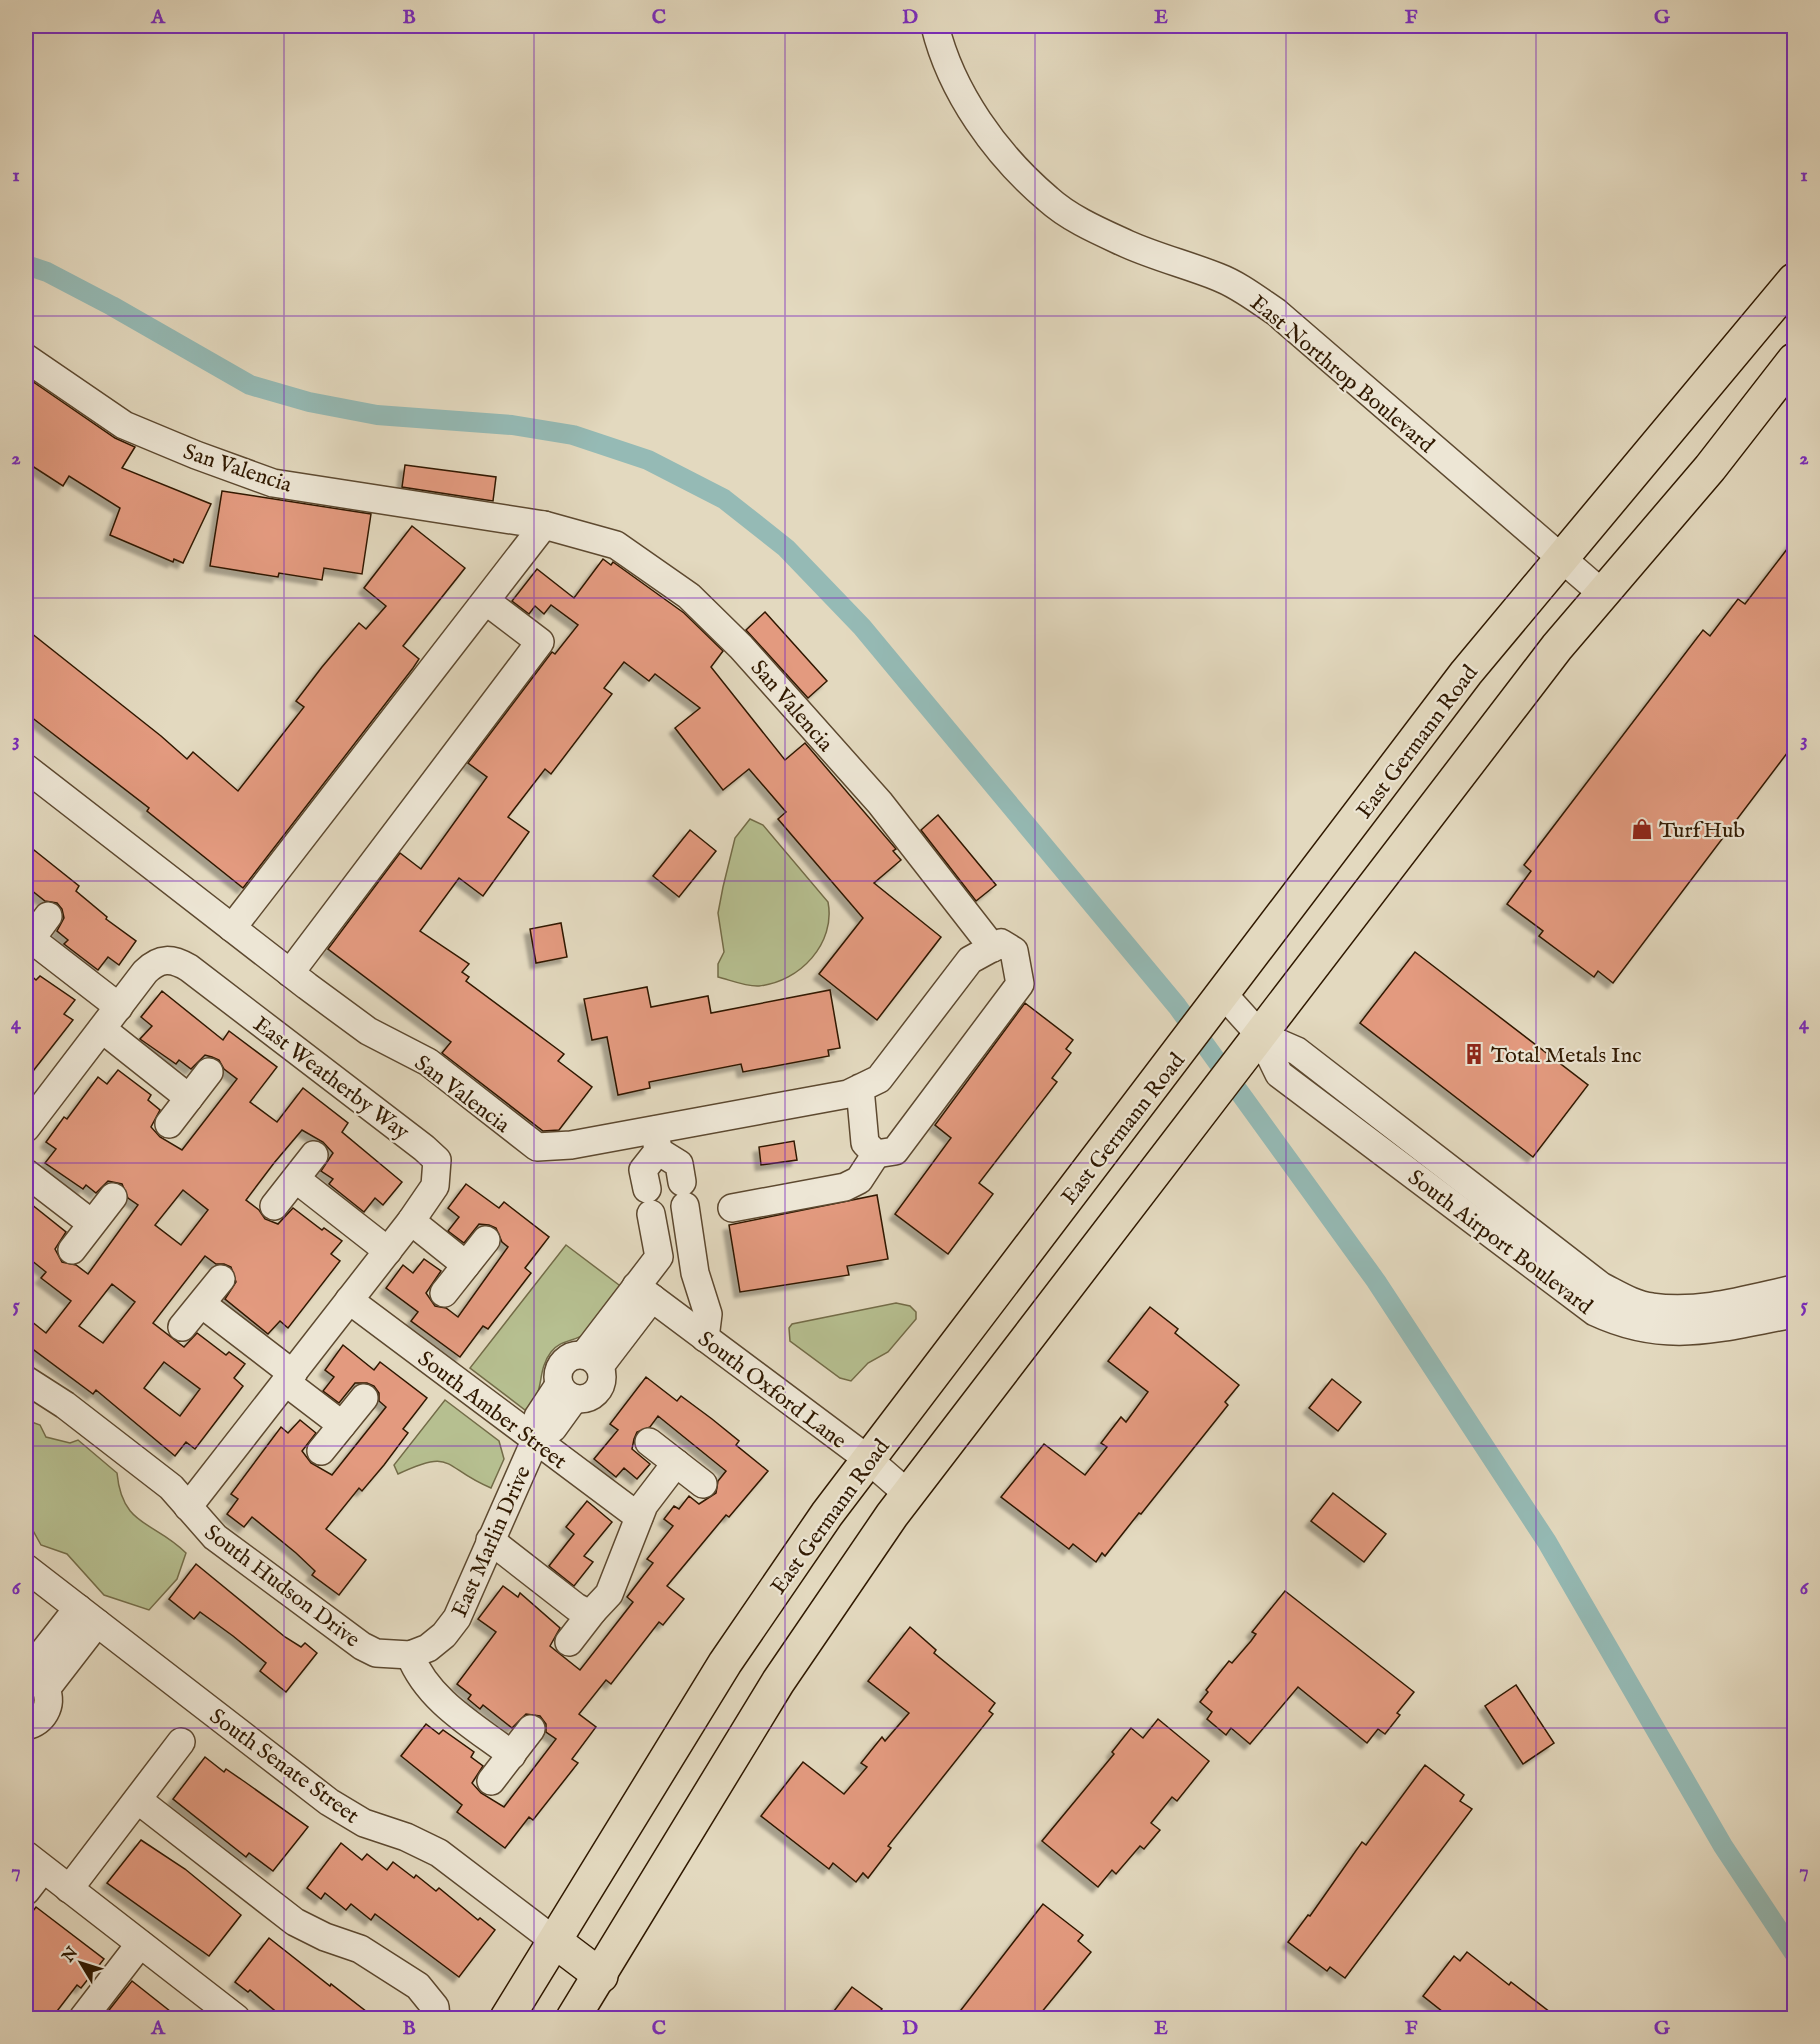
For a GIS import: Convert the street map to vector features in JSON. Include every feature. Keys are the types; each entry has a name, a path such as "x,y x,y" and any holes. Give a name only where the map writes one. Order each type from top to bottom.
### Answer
{"main road":[{"name":"East Germann Road","path":"507,2019 725,1663 794,1560 1466,673 1561,558 1698,399 1794,280"},
{"path":"573,2019 778,1682 908,1494 1557,647 1710,468 1794,360"},
{"path":"556,1942 601,1976"}],"street":[{"name":"East Northrop Boulevard","path":"935,26 942,56 967,103 989,136 1049,200 1088,225 1129,245 1220,278 1276,312 1603,594"},
{"name":"San Valencia","path":"26,358 124,425 196,455 273,483 544,525 616,546 689,596 741,647 879,803 993,948 970,960 879,1079 848,1094 656,1140 537,1147 428,1062 368,1031 26,768"},
{"path":"232,928 544,525"},
{"path":"290,973 540,642 486,601"},
{"path":"26,1128 119,1007 28,943 48,916"},
{"path":"732,1208 845,1187 859,1180 876,1154 895,1151 1020,984 1014,951 1001,943 993,948"},
{"name":"East Weatherby Way","path":"119,1007 154,963 168,959 189,968 437,1160 435,1186 411,1221 188,1507"},
{"name":"South Airport Boulevard","path":"1218,1003 1279,1074 1528,1264 1595,1312 1621,1324 1674,1333 1708,1330 1794,1314"},
{"path":"102,1029 189,1098"},
{"name":"South Airport Boulevard","path":"1252,1045 1297,1051 1600,1286 1625,1299 1651,1307 1713,1306 1794,1289"},
{"path":"169,1124 208,1072"},
{"path":"860,1088 865,1143 876,1154"},
{"path":"644,1292 659,1257 643,1170 656,1140 679,1164 695,1273 708,1314 705,1338"},
{"path":"274,1206 314,1155"},
{"path":"26,1173 91,1223"},
{"path":"296,1179 388,1251"},
{"path":"72,1250 113,1197"},
{"path":"411,1221 466,1265"},
{"path":"444,1293 486,1240"},
{"path":"657,1245 690,1240"},
{"path":"1528,1264 1545,1242"},
{"path":"182,1327 221,1279"},
{"name":"South Oxford Lane","path":"644,1292 869,1460 908,1494"},
{"name":"East Marlin Drive","path":"592,1360 644,1292"},
{"name":"South Amber Street","path":"349,1300 639,1517"},
{"path":"202,1304 342,1425"},
{"name":"East Marlin Drive","path":"569,1358 592,1360 603,1373 600,1388 589,1398 567,1392 558,1377 563,1363 569,1358"},
{"name":"South Hudson Drive","path":"26,1380 65,1405 155,1474 171,1487 215,1537 349,1639 376,1653 410,1655"},
{"name":"East Marlin Drive","path":"410,1655 436,1641 457,1618 535,1441 538,1417 567,1392"},
{"path":"321,1451 364,1398"},
{"path":"649,1442 703,1484"},
{"path":"569,1642 609,1594 644,1505 676,1463"},
{"path":"490,1540 576,1607 584,1611 593,1611"},
{"name":"South Senate Street","path":"26,1568 329,1802 364,1823 406,1837 439,1853 556,1942"},
{"path":"26,1674 88,1615"},
{"path":"26,1726 42,1717 48,1702 45,1689 88,1615"},
{"path":"410,1655 417,1672 443,1702 512,1755"},
{"path":"491,1781 531,1729"},
{"path":"69,1889 181,1742"},
{"path":"138,1800 295,1922 325,1937 360,1949 418,1986 435,2007 436,2019"},
{"path":"26,1891 34,1862 233,2018"},
{"path":"83,2019 140,1944"}],"green space":[{"path":"750,819 763,825 828,902 829,917 826,932 812,958 788,977 759,986 718,977 718,964 724,952 718,913 723,887 735,838"},
{"path":"566,1245 623,1288 587,1332 559,1345 551,1352 543,1368 536,1397 525,1410 470,1368"},
{"path":"896,1303 910,1306 916,1312 916,1319 888,1352 868,1363 851,1381 840,1378 790,1341 789,1328 792,1324"},
{"path":"445,1400 499,1441 504,1459 491,1488 475,1481 448,1463 440,1461 416,1466 398,1474 394,1465"},
{"path":"26,1422 40,1425 46,1437 70,1443 78,1440 117,1473 125,1504 133,1514 186,1553 177,1579 149,1610 104,1595 67,1554 41,1545 26,1518"}],"building":[{"path":"26,377 115,438 135,447 122,468 211,504 183,563 174,559 173,562 110,535 120,508 69,476 63,486 26,462"},
{"path":"405,465 496,477 493,501 402,487"},
{"path":"222,491 371,514 362,574 324,568 322,580 279,573 278,577 210,566"},
{"path":"412,526 465,568 403,646 419,659 413,668 243,888 147,811 149,808 26,713 26,629 187,759 193,752 238,791 304,707 296,701 322,667 359,623 366,629 386,606 364,588"},
{"path":"1794,540 1794,744 1613,983 1598,971 1594,977 1539,936 1543,931 1507,904 1531,871 1524,865 1703,630 1710,636 1738,599 1745,604"},
{"path":"603,559 611,565 613,562 684,613 723,651 711,667 785,760 805,743 896,849 893,851 901,860 874,883 941,937 877,1020 819,974 863,918 778,819 786,812 749,769 723,790 675,728 700,708 655,674 649,681 624,662 604,688 612,694 551,774 545,769 508,817 529,832 483,896 459,878 420,931 469,964 462,972 469,977 466,981 564,1054 558,1061 592,1087 559,1130 543,1131 442,1053 451,1042 328,949 400,853 421,869 487,777 468,763 552,652 555,654 578,625 551,605 544,614 535,606 529,614 512,601 537,569 574,598"},
{"path":"765,612 827,681 808,698 746,630"},
{"path":"938,815 996,885 976,901 921,830"},
{"path":"690,830 716,851 679,897 653,876"},
{"path":"34,850 79,886 76,891 107,917 106,919 136,941 119,965 108,957 98,970 64,944 68,940 57,931 64,918 62,909 57,903 45,901 26,886 26,861"},
{"path":"561,923 567,957 536,963 530,929"},
{"name":"Total Metals Inc","path":"1415,952 1588,1085 1533,1157 1360,1023"},
{"path":"26,971 36,980 40,976 75,1000 64,1014 73,1020 26,1080"},
{"path":"647,987 651,1007 708,996 711,1013 830,990 840,1048 828,1050 829,1056 743,1072 741,1064 649,1082 650,1088 618,1095 607,1037 592,1040 584,999"},
{"path":"162,991 223,1040 229,1031 277,1067 250,1102 277,1122 303,1088 348,1123 342,1132 402,1182 383,1205 375,1198 364,1212 329,1184 333,1179 321,1171 333,1153 323,1142 302,1130 274,1163 246,1200 259,1210 265,1219 278,1224 293,1208 322,1230 324,1228 342,1241 331,1254 340,1261 288,1328 280,1321 268,1334 225,1299 236,1282 231,1267 216,1264 205,1256 153,1323 184,1347 197,1333 226,1355 229,1352 245,1364 234,1378 243,1386 195,1449 186,1442 175,1456 96,1390 93,1394 26,1344 26,1317 46,1333 71,1301 41,1278 46,1272 26,1256 26,1200 66,1232 55,1249 62,1262 76,1265 88,1274 138,1205 128,1198 122,1184 108,1181 96,1193 86,1185 83,1189 45,1163 56,1149 46,1142 64,1117 67,1119 98,1077 107,1084 118,1070 151,1095 148,1100 160,1110 151,1127 160,1137 182,1150 237,1079 224,1069 219,1060 205,1055 191,1069 179,1060 176,1064 140,1039 152,1026 141,1017","holes":["183,1190 208,1210 181,1245 155,1225","112,1284 135,1302 103,1343 79,1326","164,1362 200,1389 180,1416 144,1388"]},
{"path":"1025,1003 1073,1040 1066,1049 1071,1053 1052,1078 1057,1082 979,1183 993,1194 948,1254 895,1214 951,1138 935,1125"},
{"path":"794,1141 797,1160 761,1165 759,1147"},
{"path":"466,1184 499,1208 504,1202 549,1237 525,1268 531,1273 488,1329 483,1326 460,1357 411,1321 418,1312 386,1288 403,1265 413,1273 424,1259 441,1271 426,1293 435,1306 446,1308 458,1317 508,1247 502,1242 496,1228 489,1225 479,1224 464,1243 448,1231 459,1217 448,1208"},
{"path":"877,1195 888,1259 847,1266 849,1275 740,1292 729,1225"},
{"path":"1150,1307 1178,1329 1175,1333 1239,1385 1225,1402 1228,1405 1141,1514 1139,1513 1105,1556 1102,1553 1096,1562 1073,1544 1069,1549 1001,1497 1044,1444 1085,1475 1107,1447 1101,1443 1121,1417 1126,1422 1148,1392 1108,1361"},
{"path":"343,1345 374,1370 380,1362 427,1398 403,1429 408,1433 384,1465 362,1491 359,1488 326,1529 366,1560 339,1595 312,1575 315,1571 252,1517 244,1527 227,1514 238,1499 231,1494 281,1427 288,1433 300,1420 316,1433 302,1451 311,1463 332,1475 386,1407 379,1401 379,1393 374,1386 367,1383 355,1383 339,1403 323,1391 334,1377 325,1370"},
{"path":"646,1377 677,1401 681,1396 712,1419 739,1441 736,1445 768,1471 729,1517 726,1515 667,1586 684,1599 663,1625 659,1622 611,1684 606,1680 579,1714 596,1727 572,1759 578,1763 533,1820 529,1817 505,1848 457,1812 462,1805 401,1756 426,1724 439,1734 443,1730 474,1752 471,1757 483,1766 472,1783 481,1793 504,1807 556,1739 546,1732 546,1724 540,1716 526,1714 512,1728 483,1705 480,1709 468,1699 471,1695 457,1684 496,1632 478,1619 503,1586 518,1597 520,1593 560,1628 550,1646 580,1670 633,1602 627,1597 653,1563 647,1559 673,1526 664,1519 674,1506 679,1509 689,1496 699,1504 716,1493 718,1481 726,1471 658,1416 650,1427 637,1432 634,1439 632,1449 650,1464 637,1479 624,1468 616,1477 594,1459 618,1430 610,1424"},
{"path":"1332,1379 1361,1402 1338,1431 1309,1408"},
{"path":"1333,1493 1386,1534 1364,1562 1311,1521"},
{"path":"587,1501 612,1522 584,1556 593,1562 574,1586 549,1566 574,1534 566,1527"},
{"path":"196,1564 285,1637 301,1647 305,1643 317,1653 286,1692 260,1671 266,1663 233,1636 200,1612 194,1619 169,1599"},
{"path":"1285,1591 1414,1692 1397,1713 1400,1715 1385,1734 1378,1729 1367,1743 1298,1687 1250,1744 1231,1728 1226,1735 1207,1719 1212,1712 1200,1702 1208,1692 1206,1690 1229,1661 1232,1663 1251,1641 1256,1634 1252,1632"},
{"path":"910,1627 936,1650 934,1653 995,1703 989,1711 993,1714 888,1846 891,1848 868,1878 863,1873 856,1882 833,1863 829,1869 761,1816 803,1762 844,1794 867,1767 861,1763 882,1737 885,1741 909,1713 868,1681"},
{"path":"1516,1685 1554,1743 1523,1764 1485,1706"},
{"path":"1158,1719 1209,1761 1177,1801 1172,1797 1151,1823 1160,1830 1144,1849 1140,1846 1116,1874 1112,1870 1098,1887 1042,1841 1114,1754 1112,1752 1131,1728 1143,1738"},
{"path":"205,1757 224,1772 226,1769 308,1827 273,1871 249,1853 246,1857 173,1799"},
{"path":"1425,1765 1464,1795 1460,1801 1472,1809 1345,1978 1330,1967 1327,1971 1288,1942 1308,1915 1310,1916 1362,1842 1366,1845"},
{"path":"141,1840 185,1869 241,1915 209,1956 107,1883"},
{"path":"341,1843 362,1860 367,1854 387,1870 393,1862 414,1878 416,1875 436,1891 439,1888 478,1920 480,1918 495,1930 459,1977 375,1914 371,1920 351,1904 346,1910 325,1893 321,1899 307,1888"},
{"path":"1043,1904 1083,1935 1078,1941 1091,1952 1036,2019 954,2019"},
{"path":"36,1907 104,1959 81,1988 77,1985 51,2019 26,2019 26,1920"},
{"path":"269,1938 376,2019 285,2019 250,1990 248,1992 235,1982"},
{"path":"1467,1952 1509,1985 1511,1982 1559,2019 1452,2019 1423,1996 1454,1956 1460,1961"},
{"path":"132,1981 180,2019 102,2019"},
{"path":"852,1987 882,2009 874,2019 828,2019"}],"waterway":[{"path":"26,265 47,272 112,306 250,385 309,402 377,415 512,425 573,435 648,460 724,499 786,548 862,627 1177,1006 1376,1281 1547,1542 1723,1846 1794,1953"}],"place":[{"name":"TurfHub","path":"1642,829"},
{"name":"Total Metals Inc","path":"1474,1054"}]}
